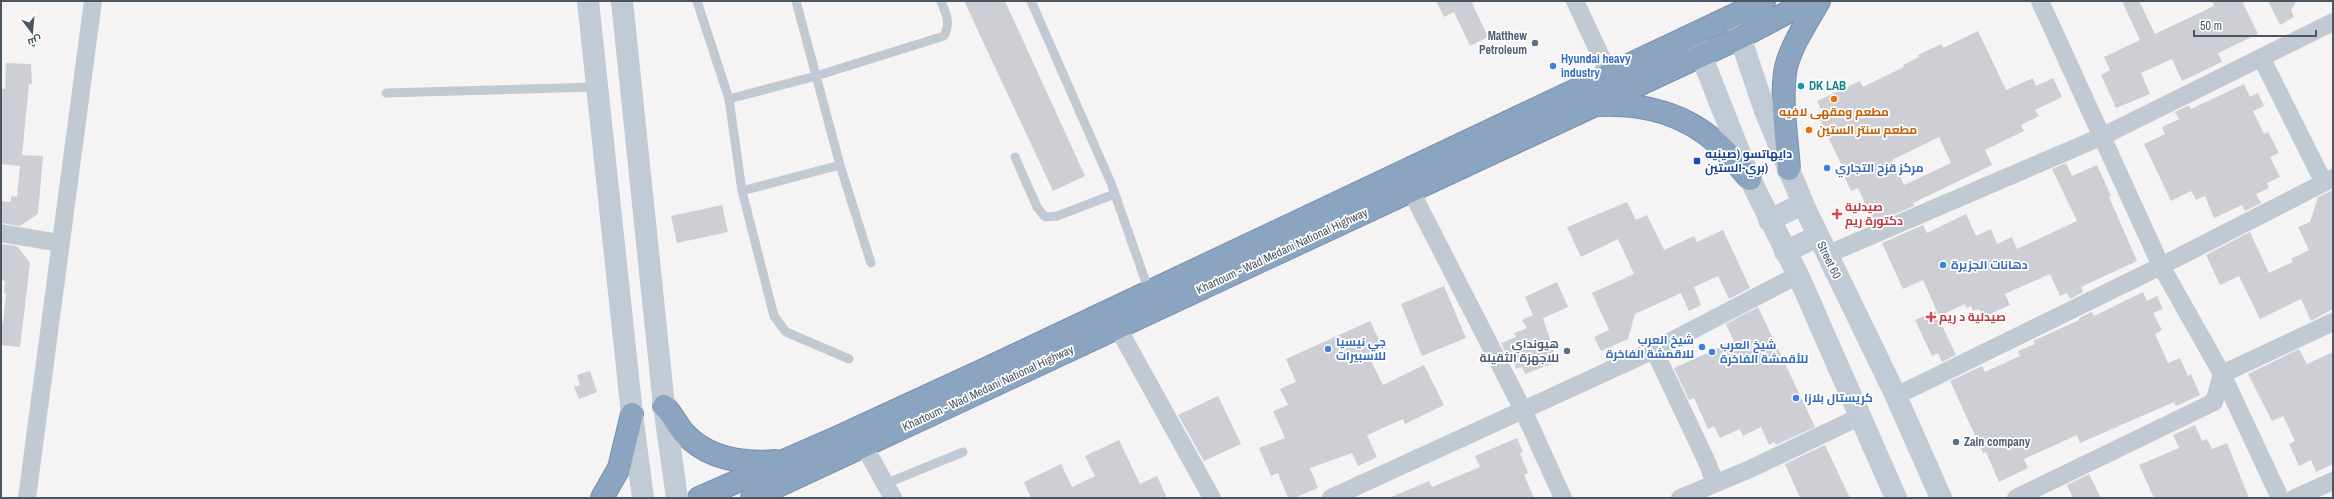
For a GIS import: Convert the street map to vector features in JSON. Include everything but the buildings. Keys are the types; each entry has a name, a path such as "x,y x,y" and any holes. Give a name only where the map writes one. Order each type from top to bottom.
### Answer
{"highway":[{"name":"Khartoum - Wad Medani National Highway","path":"699,498 789,460 1764,1"},
{"name":"Khartoum - Wad Medani National Highway","path":"752,498 1741,37 1810,1"},
{"path":"1789,169 1785,96 1786,68 1798,39 1819,1"},
{"path":"1593,106 1620,104 1663,111 1680,119 1719,145 1750,179"},
{"path":"664,406 685,434 712,453 730,459 748,462 789,460"},
{"path":"602,498 611,485 619,468 632,414"}],"main road":[{"path":"588,1 632,414 643,498"},
{"path":"622,1 664,406 677,498"},
{"name":"Street 60","path":"1733,16 1764,108 1803,204 1822,246 1896,396 1941,498"},
{"path":"1692,34 1702,55 1750,179 1769,220 1798,275 1859,417 1896,498"},
{"path":"1769,220 1803,204"},
{"path":"1785,252 1822,246"}],"street":[{"path":"27,498 93,1"},
{"path":"1575,1 1609,74"},
{"path":"2040,1 2103,136 2161,266 2222,374 2280,498"},
{"path":"1822,246 2103,136 2262,59 2333,22"},
{"path":"1896,396 2161,266 2328,181 2262,59"},
{"path":"1411,191 1523,410 1563,498"},
{"path":"1,233 60,243"},
{"path":"1332,498 1654,350 1798,275"},
{"path":"2016,498 2214,402 2222,374 2333,322"},
{"path":"1118,328 1212,498"},
{"path":"1654,350 1706,460 1715,483"},
{"path":"1680,498 1748,470 1859,417"},
{"path":"864,446 889,491"},
{"path":"2295,498 2333,481"}],"lane":[{"path":"697,1 729,99 742,191 774,316 779,325 786,332 849,359"},
{"path":"796,1 840,165 871,263"},
{"path":"729,99 816,76 944,36 948,30 947,16 941,1"},
{"path":"1031,1 1115,194 1149,291"},
{"path":"386,93 597,87"},
{"path":"1014,157 1037,207 1045,217 1057,216 1115,194"},
{"path":"742,191 840,165"},
{"path":"889,491 963,452"}],"place":[{"name":"Matthew Petroleum","path":"1535,43"},
{"name":"Hyundai heavy industry","path":"1553,66"},
{"name":"DK LAB","path":"1801,86"},
{"name":"مطعم ومقهى لافيه","path":"1834,99"},
{"name":"مطعم سنتر الستين","path":"1809,130"},
{"name":"دايهاتسو (صينيه بري-الستين)","path":"1697,161"},
{"name":"مركز قزح التجاري","path":"1827,168"},
{"name":"صيدلية دكتورة ريم","path":"1837,214"},
{"name":"دهانات الجزيرة","path":"1943,265"},
{"name":"صيدلية د ريم","path":"1931,317"},
{"name":"شيخ العرب للاقمشة الفاخرة","path":"1702,347"},
{"name":"جي نيسيا للاسبيرات","path":"1328,349"},
{"name":"هيونداي للاجهزة الثقيلة","path":"1567,351"},
{"name":"شيخ العرب للأقمشة الفاخرة","path":"1712,352"},
{"name":"كريستال بلازا","path":"1796,398"},
{"name":"Zain company","path":"1956,442"}]}
